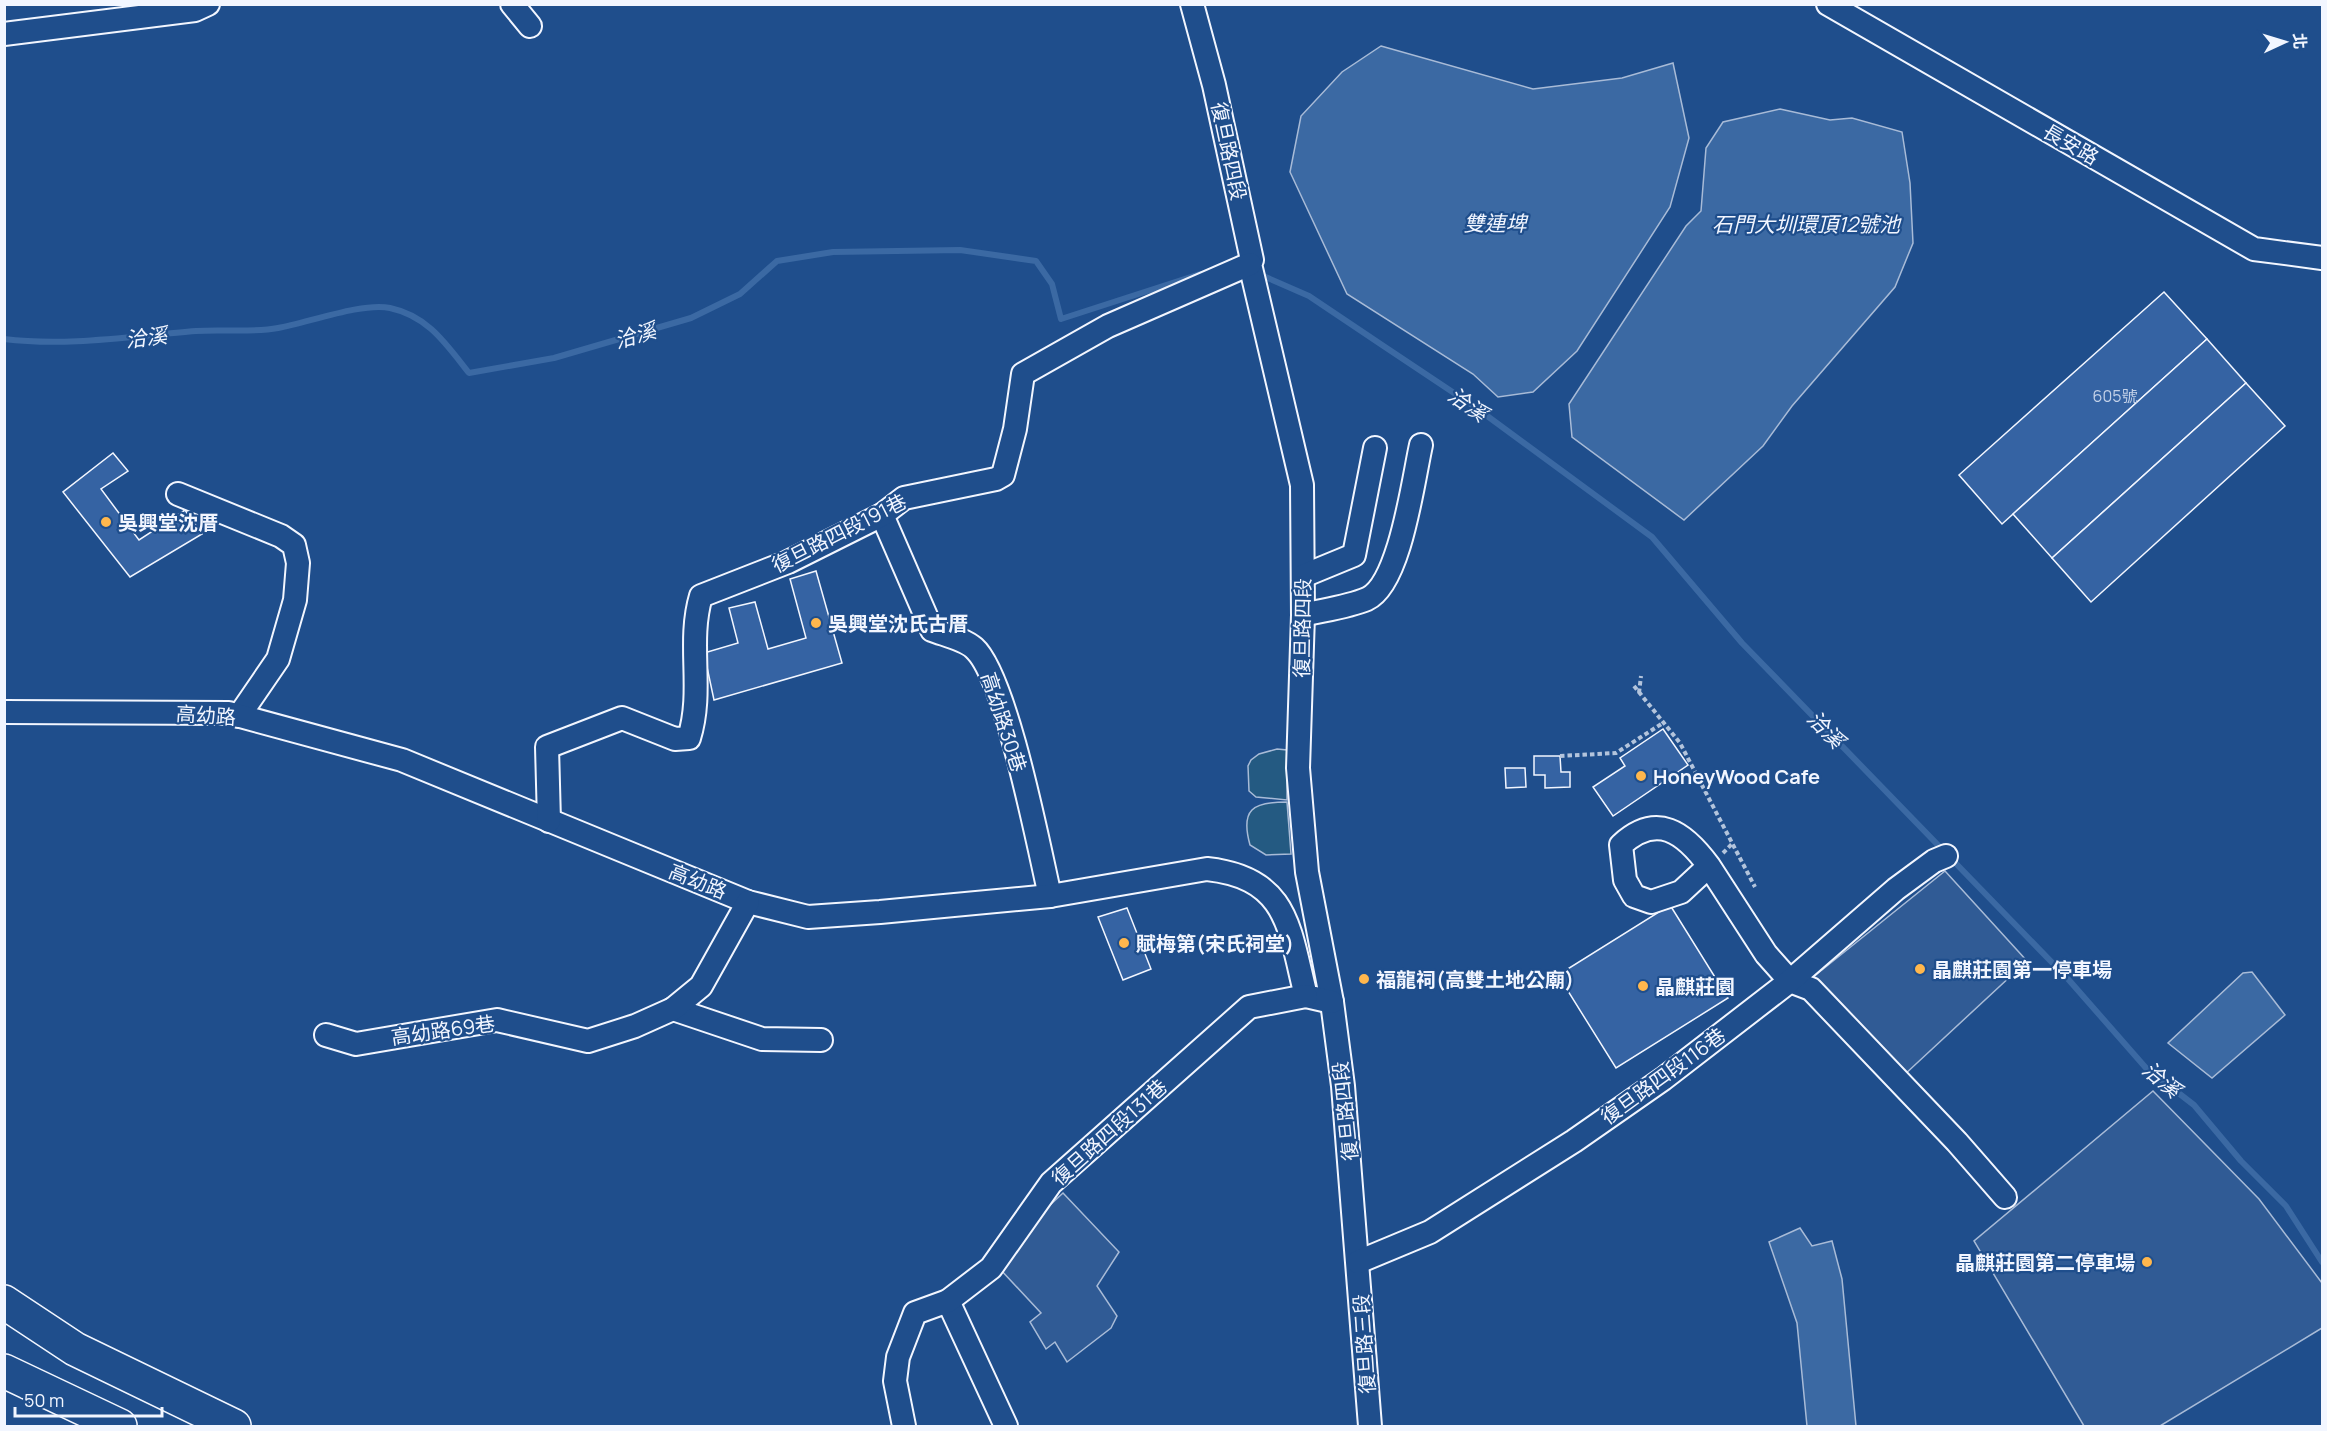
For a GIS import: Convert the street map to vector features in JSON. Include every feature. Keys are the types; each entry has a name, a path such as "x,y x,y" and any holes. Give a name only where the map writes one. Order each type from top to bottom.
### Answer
{"highway":[{"path":"4,1302 75,1349 234,1426"},
{"path":"4,1353 70,1402"},
{"path":"4,1371 120,1426"}],"street":[{"path":"4,34 195,10 208,4"},
{"path":"512,4 530,26"},
{"name":"復旦路四段","path":"1192,4 1214,85 1251,262 1302,485 1304,615 1298,768 1307,872 1332,1002 1348,1139 1358,1262"},
{"name":"長安路","path":"1828,4 2254,249 2322,258"},
{"name":"復旦路四段191巷","path":"549,821 547,747 622,718 675,739 689,738 696,715 695,615 702,596 788,562 882,515 904,498 996,479 1003,475 1015,429 1023,374 1108,326 1251,262"},
{"path":"1304,615 1368,599 1386,583 1395,560 1420,445"},
{"path":"1303,576 1354,555 1375,448"},
{"path":"178,494 281,536 294,545 298,563 296,600 278,659 239,716"},
{"name":"高幼路30巷","path":"882,515 932,630 973,647 996,683 1024,786 1050,896"},
{"name":"高幼路","path":"4,712 229,713 402,760 748,902 808,916 1050,896 1207,869 1242,875 1267,891 1286,919 1306,996"},
{"name":"復旦路四段116巷","path":"1358,1262 1430,1232 1574,1141 1664,1079 1790,981 1896,889 1934,861 1946,856"},
{"path":"1709,866 1766,954 1790,981 1811,989 1957,1142 2005,1197"},
{"name":"高幼路69巷","path":"326,1035 356,1044 497,1020 588,1041 635,1026 673,1009 701,986 748,902"},
{"path":"1306,996 1332,1002"},
{"name":"復旦路四段131巷","path":"904,1426 896,1381 898,1357 915,1313 948,1301 992,1269 1051,1183 1249,1007 1306,996"},
{"path":"673,1009 762,1039 821,1040"},
{"name":"復旦路三段","path":"1358,1262 1370,1426"},
{"path":"948,1301 1006,1426"}],"path":[{"path":"1639,693 1641,676"},
{"path":"1634,686 1680,743 1755,887"},
{"path":"1560,756 1616,753 1663,723"}],"shaded area":[{"path":"1277,749 1287,750 1287,800 1256,797 1249,791 1248,766 1251,760 1259,754"},
{"path":"1287,802 1291,854 1266,855 1250,845 1247,833 1248,816 1258,806"},
{"name":"晶麒莊園第一停車場","path":"1945,871 2027,961 1903,1076 1812,978"},
{"name":"晶麒莊園第二停車場","path":"2153,1091 2259,1199 2322,1283 2322,1328 2160,1426 2084,1426 1974,1241"},
{"path":"1063,1193 1119,1252 1097,1286 1117,1316 1111,1328 1067,1362 1055,1342 1046,1349 1030,1322 1041,1313 999,1268 1049,1206"}],"water":[{"name":"雙連埤","path":"1381,46 1533,89 1622,78 1673,63 1689,138 1670,207 1577,351 1533,392 1498,397 1473,374 1347,294 1290,172 1301,116 1342,72"},
{"name":"石門大圳環頂12號池","path":"1780,109 1830,120 1852,118 1902,132 1910,183 1913,243 1895,287 1792,406 1763,446 1684,520 1572,437 1569,404 1686,226 1701,211 1706,148 1723,122"},
{"path":"2252,972 2285,1015 2212,1078 2168,1043 2243,973"},
{"path":"1800,1228 1812,1246 1832,1241 1842,1279 1856,1426 1807,1426 1797,1323 1769,1242"}],"building":[{"path":"2164,292 2207,339 2002,524 1959,475"},
{"path":"2207,339 2246,383 2052,558 2013,514"},
{"path":"2246,383 2285,426 2091,602 2052,558"},
{"name":"吳興堂沈厝","path":"113,453 128,471 101,489 139,540 185,510 202,534 130,577 63,492"},
{"name":"吳興堂沈氏古厝","path":"816,571 842,663 714,700 704,653 738,643 729,608 755,602 768,649 806,638 790,579"},
{"name":"HoneyWood Cafe","path":"1663,729 1688,765 1613,816 1593,787 1625,766 1620,758"},
{"path":"1534,756 1560,756 1561,772 1570,772 1570,787 1545,788 1545,775 1534,775"},
{"path":"1505,768 1525,768 1526,787 1506,788"},
{"name":"晶麒莊園","path":"1670,905 1728,998 1616,1068 1558,975"},
{"name":"賦梅第(宋氏祠堂)","path":"1127,908 1151,969 1123,980 1098,917"}],"waterway":[{"name":"洽溪","path":"4,339 52,342 196,331 248,331 290,325 350,310 379,307 403,312 426,324 469,373 554,358 691,318 740,294 777,261 833,252 960,250 1036,261 1052,284 1061,319 1200,274"},
{"name":"洽溪","path":"1261,275 1309,296 1475,407 1652,537 1742,643 2068,979 2146,1068 2194,1105 2241,1161 2286,1206 2322,1262"}],"place":[{"name":"吳興堂沈厝","path":"106,522"},
{"name":"吳興堂沈氏古厝","path":"816,623"},
{"name":"HoneyWood Cafe","path":"1641,776"},
{"name":"賦梅第(宋氏祠堂)","path":"1124,943"},
{"name":"晶麒莊園第一停車場","path":"1920,969"},
{"name":"福龍祠(高雙土地公廟)","path":"1364,979"},
{"name":"晶麒莊園","path":"1643,986"},
{"name":"晶麒莊園第二停車場","path":"2147,1262"}]}
